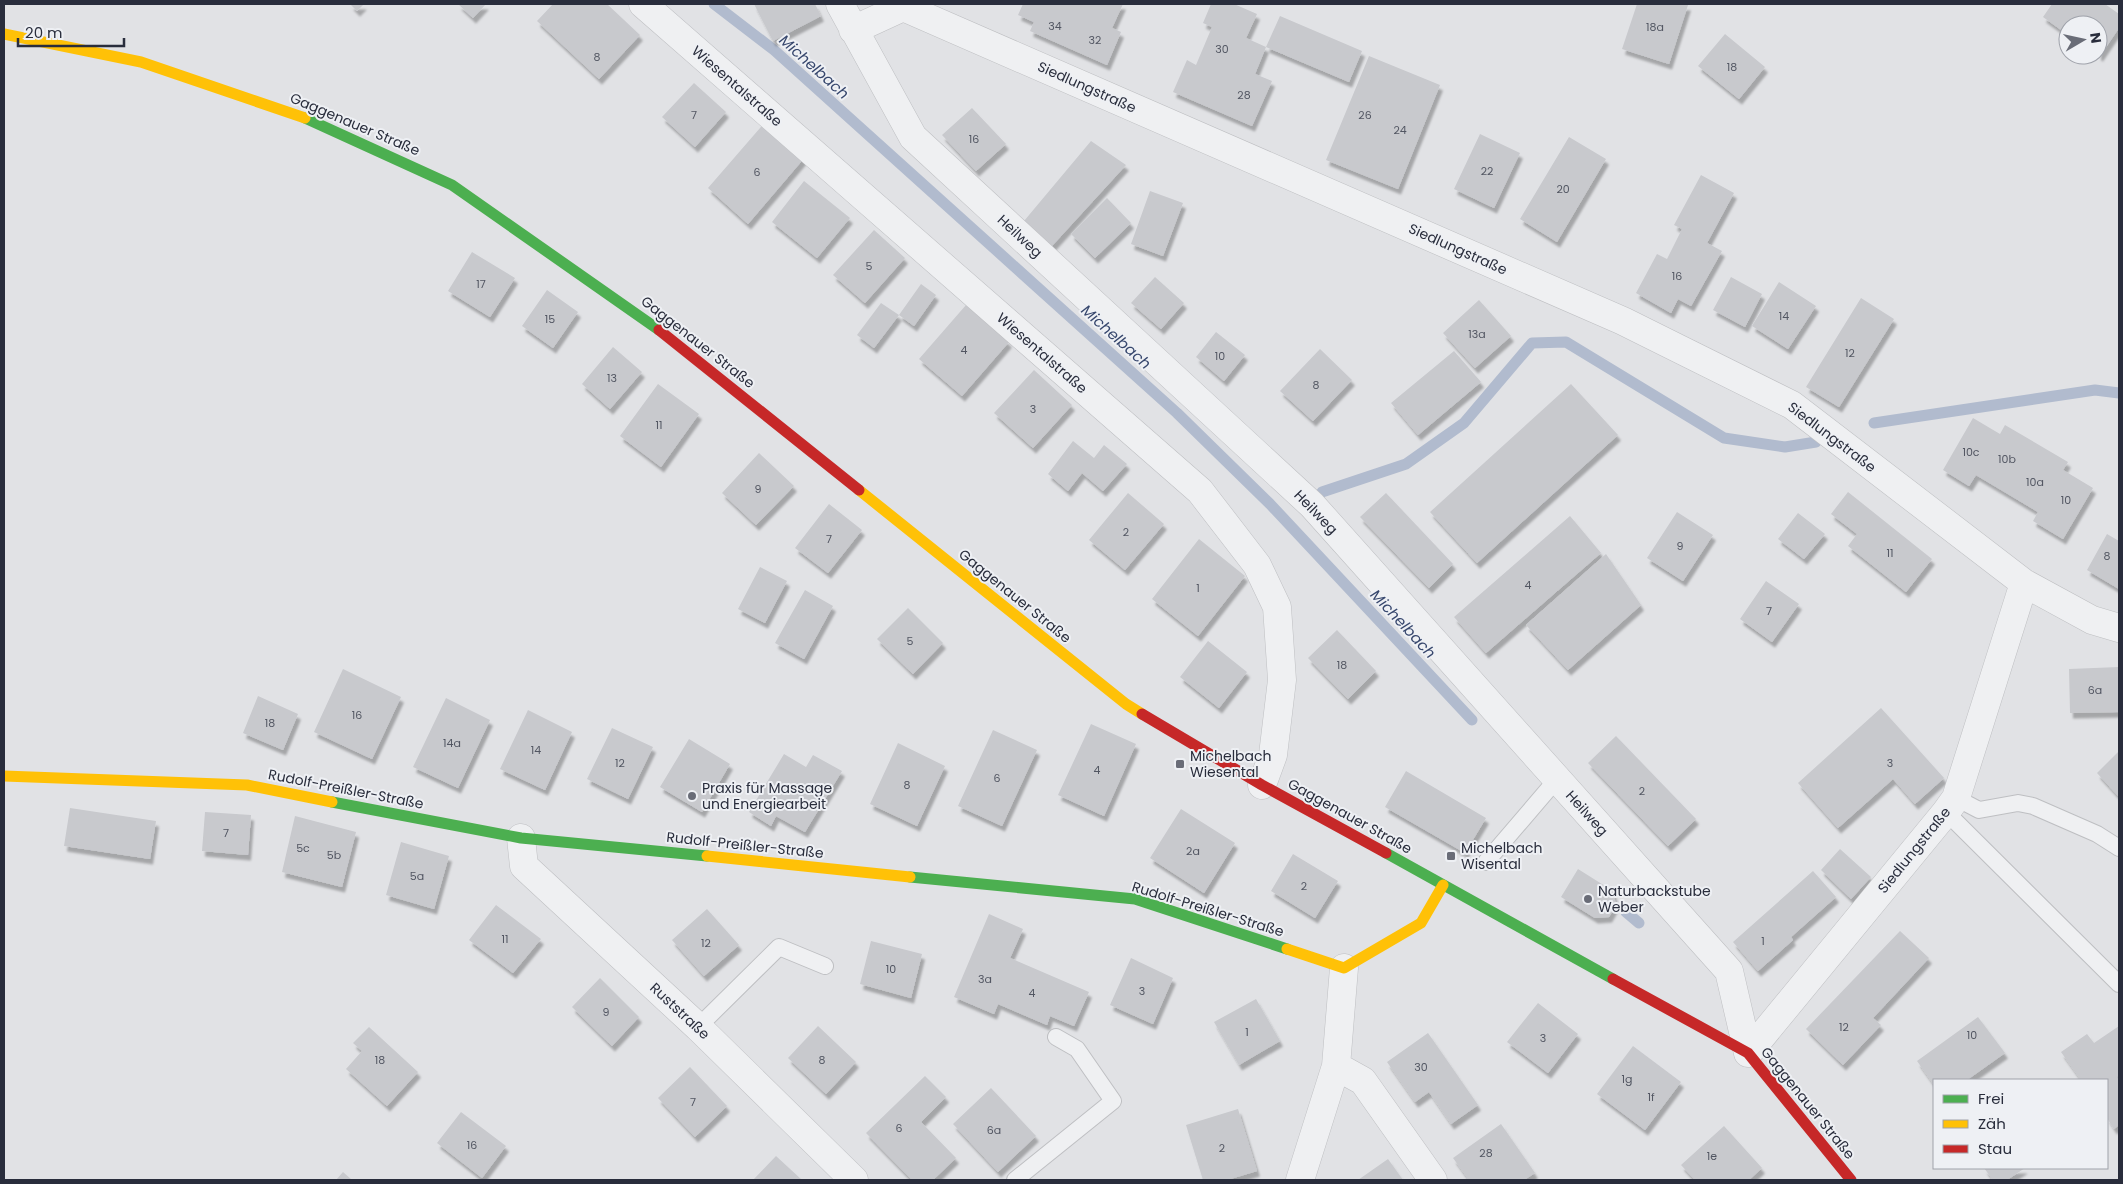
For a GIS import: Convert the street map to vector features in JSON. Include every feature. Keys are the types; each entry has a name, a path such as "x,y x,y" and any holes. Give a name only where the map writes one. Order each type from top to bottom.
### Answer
{"main road":[{"name":"Gaggenauer Straße","path":"4,34 141,62 294,112 452,185 648,320 1126,704 1262,785 1748,1054 1779,1089 1851,1180"},
{"name":"Rudolf-Preißler-Straße","path":"4,776 247,785 521,838 1136,899 1344,968"},
{"path":"1344,968 1421,923 1443,885"}],"street":[{"name":"Wiesentalstraße","path":"643,4 1200,491 1257,565 1277,607 1282,680 1272,755 1262,785"},
{"name":"Heilweg","path":"840,4 913,137 1312,505 1729,971 1748,1054"},
{"name":"Siedlungstraße","path":"853,30 903,7 1623,321 1792,405 2024,583 2092,620 2119,628"},
{"name":"Siedlungstraße","path":"1748,1054 1951,805 2024,583"},
{"name":"Ruststraße","path":"521,838 524,866 698,1027 854,1180"},
{"path":"1300,1180 1336,1066 1344,968"},
{"path":"1336,1066 1363,1081 1433,1180"}],"lane":[{"path":"1486,862 1556,779"},
{"path":"1951,805 1979,810 2018,804 2033,806 2097,834 2119,848"},
{"path":"1951,805 2119,984"},
{"path":"698,1027 779,947 825,966"},
{"path":"1015,1180 1113,1101 1077,1049 1056,1037"}],"building":[{"path":"350,4 364,4 357,11"},
{"path":"458,4 486,4 473,18"},
{"path":"553,4 607,4 640,35 599,79 537,21"},
{"path":"754,4 815,4 821,16 773,41"},
{"path":"1023,4 1123,4 1112,28 1121,32 1107,65 1030,31 1034,22 1018,15"},
{"path":"1211,4 1234,4 1257,14 1246,38 1266,47 1255,74 1272,81 1252,126 1173,92 1187,60 1196,65 1212,27 1203,23"},
{"path":"1637,4 1688,5 1669,64 1622,49"},
{"path":"2052,4 2105,4 2119,14 2119,28 2108,44 2108,15 2058,15 2058,28 2043,17"},
{"path":"1280,16 1362,51 1349,82 1266,47"},
{"path":"1725,34 1765,67 1739,99 1698,66"},
{"path":"1369,56 1440,85 1398,189 1326,160"},
{"path":"694,83 726,112 695,147 662,117"},
{"path":"972,108 1006,144 976,171 942,135"},
{"path":"766,121 806,156 748,224 708,188"},
{"path":"1480,134 1520,153 1494,208 1454,189"},
{"path":"1569,137 1606,159 1557,242 1520,219"},
{"path":"1091,141 1126,165 1051,247 1024,221"},
{"path":"1701,175 1734,193 1707,243 1722,251 1691,306 1678,299 1671,313 1636,293 1657,254 1667,259 1682,229 1674,225"},
{"path":"804,181 850,218 817,258 772,222"},
{"path":"1150,191 1183,203 1163,256 1131,244"},
{"path":"1107,198 1131,223 1095,258 1071,234"},
{"path":"874,230 905,258 865,303 833,275"},
{"path":"472,252 515,278 490,317 448,291"},
{"path":"1155,277 1184,303 1161,329 1131,303"},
{"path":"1731,277 1762,294 1745,327 1713,310"},
{"path":"1779,282 1816,306 1788,349 1752,326"},
{"path":"921,284 936,295 914,326 899,315"},
{"path":"547,290 578,312 553,348 522,326"},
{"path":"1861,298 1894,319 1839,407 1806,387"},
{"path":"1479,300 1511,336 1475,368 1443,333"},
{"path":"881,303 899,315 874,348 857,335"},
{"path":"966,305 1009,342 962,396 919,359"},
{"path":"1216,332 1245,355 1224,381 1196,357"},
{"path":"613,347 642,372 610,409 582,384"},
{"path":"1320,349 1352,380 1313,421 1280,391"},
{"path":"1454,351 1481,382 1418,435 1391,403"},
{"path":"1034,370 1072,405 1033,448 994,413"},
{"path":"658,384 699,414 661,467 620,436"},
{"path":"1571,384 1618,435 1477,563 1430,512"},
{"path":"1973,418 2000,434 2005,425 2068,462 2063,470 2093,488 2063,539 2033,521 2038,512 1976,475 1969,486 1943,470"},
{"path":"1073,441 1094,458 1104,445 1127,464 1103,491 1082,473 1068,491 1048,474"},
{"path":"759,453 794,486 756,525 722,493"},
{"path":"1848,492 1932,559 1906,592 1848,546 1857,534 1831,514"},
{"path":"1128,493 1164,524 1125,570 1089,540"},
{"path":"1386,493 1453,564 1429,588 1360,517"},
{"path":"829,504 862,530 828,573 795,548"},
{"path":"1677,512 1713,535 1683,581 1647,558"},
{"path":"1798,513 1825,534 1804,559 1778,539"},
{"path":"1570,516 1601,553 1486,653 1454,617"},
{"path":"2107,534 2119,541 2119,589 2087,570"},
{"path":"1199,539 1245,576 1198,636 1152,599"},
{"path":"1606,554 1641,605 1568,670 1526,625"},
{"path":"760,567 787,581 765,623 738,609"},
{"path":"1766,581 1799,604 1772,642 1740,619"},
{"path":"805,590 833,606 804,659 775,643"},
{"path":"908,608 943,643 913,674 877,639"},
{"path":"1337,630 1376,671 1348,699 1308,658"},
{"path":"1208,641 1247,672 1219,708 1180,677"},
{"path":"2119,667 2119,712 2070,713 2069,669"},
{"path":"343,669 401,697 372,759 314,732"},
{"path":"258,696 298,714 283,750 243,733"},
{"path":"446,698 490,720 458,788 413,767"},
{"path":"1881,708 1944,778 1915,804 1893,779 1838,828 1798,783"},
{"path":"528,710 572,732 545,790 500,769"},
{"path":"1091,724 1136,744 1104,816 1058,795"},
{"path":"612,728 653,747 628,799 587,779"},
{"path":"993,730 1037,750 1002,826 958,806"},
{"path":"1616,736 1696,819 1668,846 1588,763"},
{"path":"689,739 730,764 702,812 660,787"},
{"path":"898,743 945,766 917,826 870,804"},
{"path":"2119,751 2119,797 2097,773"},
{"path":"784,754 806,767 813,755 842,771 805,832 776,816 771,826 749,812"},
{"path":"1406,771 1486,818 1465,853 1385,807"},
{"path":"70,808 156,821 150,859 64,846"},
{"path":"1181,809 1235,843 1204,893 1150,858"},
{"path":"205,812 251,815 248,855 202,851"},
{"path":"295,816 356,832 342,887 282,872"},
{"path":"401,842 449,856 434,909 386,895"},
{"path":"1840,849 1871,877 1851,899 1821,870"},
{"path":"1293,854 1338,881 1315,918 1271,891"},
{"path":"1578,869 1613,891 1616,905 1609,917 1595,918 1561,897"},
{"path":"1813,871 1836,897 1791,937 1793,940 1758,971 1733,942"},
{"path":"496,905 541,939 513,973 469,940"},
{"path":"707,909 739,945 704,976 672,940"},
{"path":"989,914 1023,929 1010,958 1089,992 1074,1026 1050,1016 1047,1025 998,1004 994,1014 954,997"},
{"path":"1900,931 1929,958 1873,1018 1881,1025 1843,1065 1806,1029"},
{"path":"871,941 922,954 911,998 860,984"},
{"path":"1131,958 1173,978 1153,1024 1110,1005"},
{"path":"600,978 639,1017 612,1046 572,1007"},
{"path":"1256,999 1280,1041 1239,1065 1214,1022"},
{"path":"1538,1003 1578,1034 1548,1073 1507,1042"},
{"path":"1978,1017 2005,1053 1968,1079 1933,1079 1933,1084 1917,1061"},
{"path":"818,1026 856,1062 826,1094 788,1058"},
{"path":"2119,1026 2119,1075 2117,1077 2119,1081 2119,1125 2114,1129 2108,1120 2108,1079 2080,1079 2061,1052 2087,1034 2094,1043"},
{"path":"369,1027 418,1072 387,1106 346,1069 362,1051 353,1043"},
{"path":"1428,1033 1478,1105 1451,1124 1429,1092 1415,1102 1387,1062"},
{"path":"1633,1046 1681,1082 1645,1130 1597,1094"},
{"path":"690,1067 727,1106 695,1137 658,1098"},
{"path":"925,1076 946,1097 921,1122 956,1158 933,1180 912,1180 866,1133"},
{"path":"991,1088 1036,1136 998,1172 953,1124"},
{"path":"1238,1109 1257,1171 1227,1180 1203,1180 1186,1125"},
{"path":"461,1112 506,1146 482,1178 437,1143"},
{"path":"1501,1124 1535,1173 1524,1180 1469,1180 1453,1158"},
{"path":"1724,1126 1762,1168 1749,1180 1695,1180 1681,1165"},
{"path":"776,1156 802,1180 753,1180"},
{"path":"1388,1159 1403,1180 1358,1180"},
{"path":"1985,1169 2024,1169 2007,1180 1993,1180"},
{"path":"343,1172 352,1180 336,1180"}],"waterway":[{"name":"Michelbach","path":"714,4 774,50 1177,413 1270,504 1472,720"},
{"path":"1322,492 1406,464 1464,423 1532,343 1566,342 1724,438 1785,447 1816,442"},
{"path":"1874,423 2095,390 2119,393"},
{"name":"Michelbach","path":"1626,912 1639,923"}],"traffic: fast":[{"path":"305,118 452,185 659,330"},
{"path":"332,802 521,838 707,856"},
{"path":"1386,853 1613,979"},
{"path":"910,877 1135,899 1287,949"}],"traffic: slow":[{"path":"4,34 141,62 305,118"},
{"path":"859,490 1126,704 1142,714"},
{"path":"4,776 247,785 332,802"},
{"path":"707,856 910,877"},
{"path":"1287,949 1344,968 1421,923 1443,885"}],"traffic: jam":[{"path":"659,330 859,490"},
{"path":"1142,714 1262,785 1386,853"},
{"path":"1613,979 1748,1053 1851,1180"}],"place":[{"name":"Michelbach Wiesental","path":"1180,764"},
{"name":"Praxis für Massage und Energiearbeit","path":"692,796"},
{"name":"Michelbach Wisental","path":"1451,856"},
{"name":"Naturbackstube Weber","path":"1588,899"}]}
